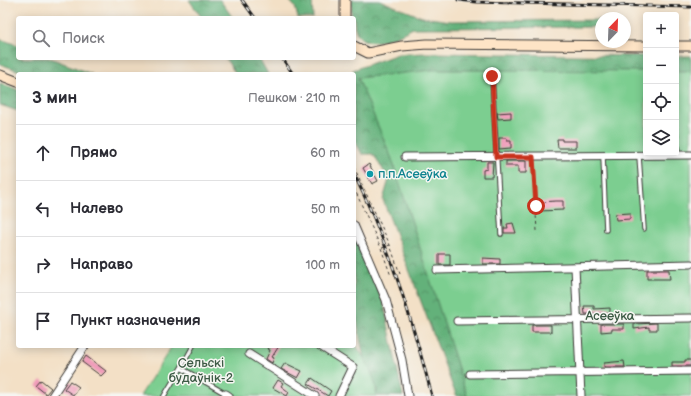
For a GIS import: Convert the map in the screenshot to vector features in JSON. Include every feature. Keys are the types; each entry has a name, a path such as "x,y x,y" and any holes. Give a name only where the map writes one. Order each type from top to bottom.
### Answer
{"street":[{"path":"345,0 345,16"},
{"path":"357,48 374,53 402,46 427,44 643,46"},
{"path":"679,46 691,46"},
{"path":"0,75 16,81"},
{"path":"679,156 691,155"},
{"path":"405,157 643,156"},
{"path":"356,230 386,300 402,360 408,396"},
{"path":"437,270 691,264"},
{"path":"575,267 581,396"},
{"path":"457,321 691,318"},
{"path":"52,396 83,348"},
{"path":"323,348 353,367 339,396"},
{"path":"249,354 315,396"},
{"path":"470,374 691,371"}],"lane":[{"path":"492,76 501,234"},
{"path":"603,156 606,230"},
{"path":"639,156 644,229"},
{"path":"164,396 192,348"},
{"path":"181,368 227,395"}],"path":[{"path":"533,157 537,231"},
{"path":"356,171 390,245 400,274"},
{"path":"356,180 360,179"},
{"path":"356,192 381,248 391,276"},
{"path":"381,248 390,245"}],"green space":[{"path":"189,0 220,0 232,16 201,16"},
{"path":"289,0 312,0 313,16 297,16 295,7"},
{"path":"352,0 379,0 422,17 451,21 595,20 595,27 413,28 395,37 376,42 367,41 360,38 356,30 356,16 351,16"},
{"path":"0,39 16,44 16,60 55,60 87,72 22,72 0,64"},
{"path":"429,53 643,56 643,71 433,70 358,78 392,159 467,396 457,396 454,390 383,200 389,179 373,154 362,154 356,143 356,72 353,72 353,70 398,54"},
{"path":"679,56 691,56 691,71 679,71"},
{"path":"226,60 260,60 267,72 235,72"},
{"name":"Асееўка","path":"433,70 643,71 643,156 679,156 679,71 691,71 691,396 467,396 392,159 358,78"},
{"path":"0,83 16,89 16,110 0,105"},
{"path":"356,239 384,304 403,396 376,396 377,389 364,359 356,317"},
{"name":"Сельскі будаўнік-2","path":"356,345 372,375 376,389 376,396 140,396 171,348 356,348"}],"building":[{"path":"511,112 511,118 498,119 497,113"},
{"path":"499,138 507,138 507,141 511,141 511,148 499,149"},
{"path":"557,139 562,139 562,141 576,141 576,148 558,148"},
{"path":"506,161 526,161 526,173 518,173 518,166 506,166"},
{"path":"487,162 493,162 492,177 483,177 483,170 487,169"},
{"name":"п.п.Асееўка","path":"369,164 378,181 372,184 363,168"},
{"path":"563,201 563,210 539,211 540,202"},
{"path":"630,213 630,219 616,220 615,214"},
{"path":"513,223 516,233 504,233 504,228 508,228 507,224"},
{"path":"439,254 450,254 450,265 439,265"},
{"path":"483,258 500,259 500,264 483,264"},
{"path":"647,270 669,270 670,279 647,279"},
{"path":"584,306 594,306 594,309 610,308 610,314 585,314"},
{"path":"657,323 657,330 649,330 649,327 634,329 634,324"},
{"path":"601,324 624,324 624,329 612,329 612,331 601,332"},
{"path":"532,325 551,325 551,332 532,332"},
{"path":"278,348 272,357 274,358 272,363 266,359 270,350 268,349"},
{"path":"86,356 106,371 101,376 82,362"},
{"path":"685,360 691,360 691,366 672,366 672,362 685,362"},
{"path":"624,361 625,367 604,367 604,363"},
{"path":"285,363 302,371 298,378 281,369"},
{"path":"312,378 331,391 328,396 308,384"},
{"path":"41,380 51,388 46,394 36,386"},
{"path":"278,380 283,383 281,386 289,392 287,396 273,388"},
{"path":"70,381 79,387 73,395 64,389"}],"railway":[{"path":"242,0 254,16"},
{"path":"458,0 477,2 691,7"},
{"path":"283,60 292,72"},
{"path":"356,178 367,201 399,283 432,396"}],"place":[{"name":"п.п.Асееўка","path":"370,174"}],"route":[{"path":"492,76 496,157 533,157 536,206"}]}
